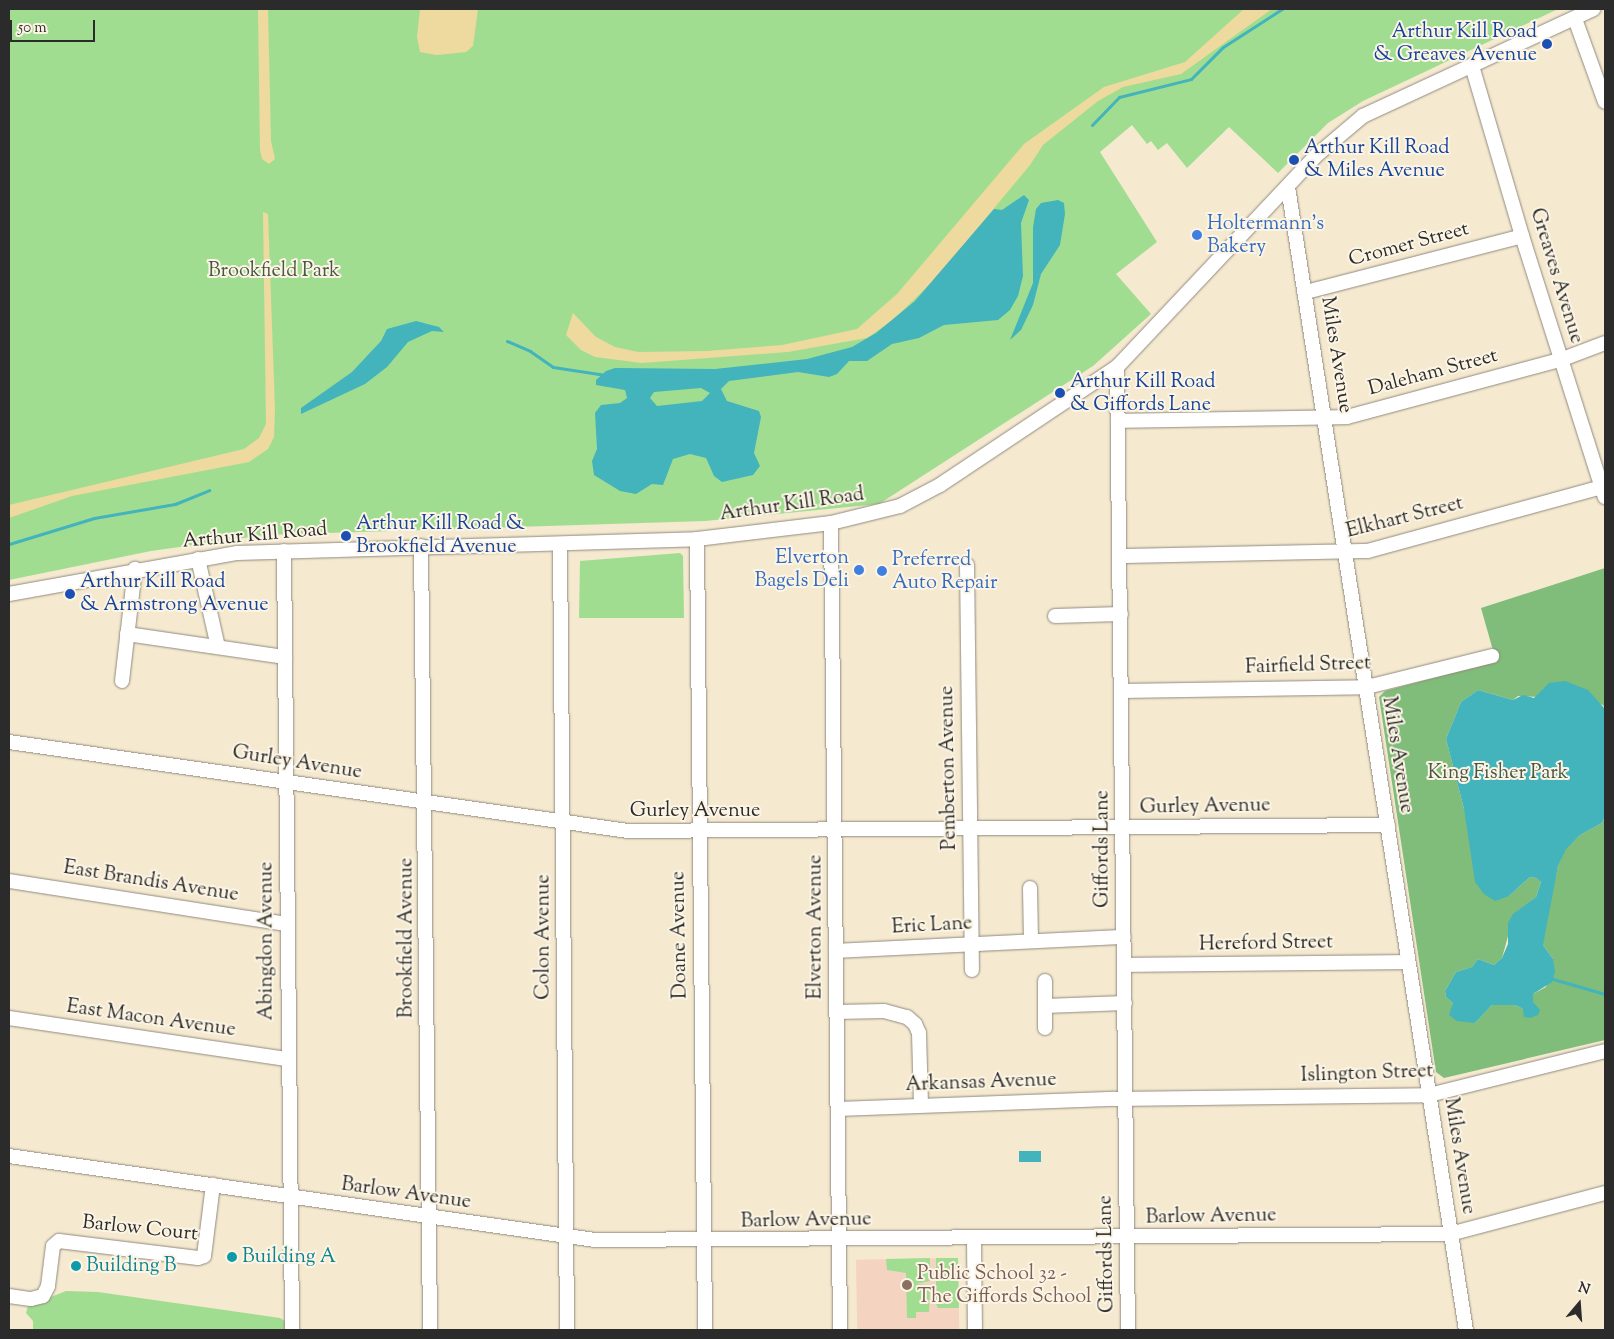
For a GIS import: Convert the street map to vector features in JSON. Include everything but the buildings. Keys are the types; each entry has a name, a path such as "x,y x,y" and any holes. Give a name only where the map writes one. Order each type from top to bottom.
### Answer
{"street":[{"name":"Arthur Kill Road","path":"9,594 134,569 198,559 284,551 696,539 831,523 887,511 914,500 1117,367 1318,154 1363,116 1593,9"},
{"path":"1575,19 1605,102"},
{"name":"Greaves Avenue","path":"1472,66 1560,360 1604,490"},
{"name":"Miles Avenue","path":"1288,187 1326,420 1407,962 1466,1330"},
{"name":"Cromer Street","path":"1306,292 1522,236"},
{"name":"Daleham Street","path":"1118,422 1326,420 1560,360 1605,343"},
{"name":"Giffords Lane","path":"1117,367 1128,1330"},
{"name":"Elkhart Street","path":"1120,556 1346,554 1368,551 1604,490"},
{"name":"Elverton Avenue","path":"831,523 836,830 840,1330"},
{"name":"Doane Avenue","path":"696,539 705,1330"},
{"name":"Colon Avenue","path":"560,544 567,1330"},
{"name":"Brookfield Avenue","path":"421,546 426,803 430,1330"},
{"name":"Abingdon Avenue","path":"284,551 289,1196 292,1330"},
{"path":"198,559 218,647"},
{"name":"Pemberton Avenue","path":"967,565 972,970"},
{"path":"122,681 134,569"},
{"path":"1056,616 1120,614"},
{"path":"127,634 285,657"},
{"name":"Fairfield Street","path":"1121,691 1366,687 1492,656"},
{"name":"Gurley Avenue","path":"9,742 286,781 563,824 628,831 969,830 1388,825"},
{"name":"East Brandis Avenue","path":"9,881 288,924"},
{"path":"1030,888 1031,940"},
{"name":"Eric Lane","path":"836,951 1031,940 1124,937"},
{"name":"Hereford Street","path":"1124,965 1407,962"},
{"path":"1045,981 1045,1028"},
{"path":"1045,1006 1125,1003"},
{"path":"836,1012 884,1011 897,1013 915,1024 919,1033 921,1104"},
{"name":"East Macon Avenue","path":"9,1018 288,1059"},
{"name":"Islington Street","path":"1125,1099 1429,1095 1605,1052"},
{"name":"Arkansas Avenue","path":"838,1109 921,1104 1125,1099"},
{"name":"Barlow Avenue","path":"9,1156 566,1238 704,1242 1450,1234 1605,1194"},
{"name":"Barlow Court","path":"9,1296 31,1299 43,1296 48,1286 53,1246 59,1241 198,1258 204,1256 213,1186"},
{"path":"974,1239 975,1330"}],"shaded area":[{"name":"Public School 32 - The Giffords School","path":"958,1258 959,1330 857,1330 856,1260"}],"green space":[{"name":"Brookfield Park","path":"9,9 1558,9 1363,101 1328,123 1278,173 1229,127 1187,168 1167,143 1158,150 1151,141 1147,144 1132,125 1100,152 1157,242 1116,274 1151,314 1093,366 879,504 705,521 264,535 151,551 9,580"},
{"path":"680,553 683,556 684,618 579,618 580,561"},
{"name":"King Fisher Park","path":"1605,568 1605,709 1603,705 1544,688 1539,697 1518,696 1513,700 1478,690 1461,702 1446,739 1464,809 1509,896 1530,877 1538,878 1541,882 1536,897 1514,914 1502,958 1494,965 1478,959 1472,967 1456,972 1445,991 1446,997 1453,1003 1452,1010 1475,1023 1492,1005 1515,1005 1523,1009 1533,1002 1533,994 1546,987 1553,959 1543,945 1543,934 1558,866 1565,849 1580,835 1602,823 1605,816 1605,1040 1444,1078 1436,1072 1379,697 1385,691 1496,661 1481,608"},
{"path":"930,1258 930,1281 916,1284 930,1285 929,1312 916,1312 916,1318 907,1318 906,1273 887,1270 886,1259"},
{"path":"936,1258 958,1258 959,1308 938,1308 936,1304"},
{"path":"66,1291 98,1292 280,1318 285,1321 285,1330 33,1330 33,1321 26,1313 28,1306"}],"sand":[{"path":"258,9 268,9 271,141 275,159 269,164 262,159 260,150"},
{"path":"420,9 478,9 473,46 466,52 437,55 420,52 417,37"},
{"path":"1244,9 1272,9 1181,74 1123,87 1098,101 1043,145 1030,165 936,278 893,320 867,338 788,352 642,363 595,357 581,350 566,335 573,313 596,337 615,347 638,352 707,351 782,345 857,329 897,294 1024,144 1104,87 1185,62"},
{"path":"263,212 268,214 275,409 274,437 268,449 249,462 72,496 9,518 9,505 244,449 259,438 266,424"}],"water":[{"path":"1024,195 1029,200 1021,223 1023,276 1018,296 1010,310 998,320 944,325 919,338 892,344 867,361 849,361 837,374 829,377 798,372 729,381 721,389 727,401 759,411 761,417 754,453 760,466 753,475 722,482 714,476 706,458 690,454 673,459 663,485 652,484 636,494 620,491 594,475 592,461 597,449 595,413 601,405 620,403 627,398 625,390 596,385 596,380 606,371 615,368 715,369 807,359 852,347 876,333 915,301 994,209 1002,210","holes":["701,388 710,393 702,401 657,406 650,398 654,392"]},
{"path":"1058,200 1064,203 1065,214 1060,245 1041,274 1033,305 1021,330 1010,340 1033,283 1033,227 1036,209 1041,203"},
{"path":"416,321 439,327 444,332 432,331 408,342 387,367 365,384 301,414 301,408 352,372 381,341 387,329"},
{"path":"1565,681 1588,690 1605,709 1605,816 1602,823 1580,835 1566,849 1558,866 1543,945 1553,959 1555,972 1552,982 1533,994 1533,1002 1540,1010 1538,1015 1530,1018 1524,1017 1523,1009 1515,1005 1492,1005 1475,1023 1457,1021 1449,1015 1453,1003 1446,997 1445,991 1456,972 1472,967 1478,959 1494,965 1502,958 1508,944 1508,923 1513,914 1536,897 1541,882 1537,878 1530,877 1509,896 1495,901 1484,894 1475,882 1464,809 1446,739 1461,702 1478,690 1513,700 1523,695 1534,698 1549,683"},
{"path":"1019,1151 1041,1151 1041,1162 1019,1162"}],"waterway":[{"path":"1092,125 1119,97 1191,79 1223,47 1282,9"},
{"path":"507,341 530,351 553,367 605,375"},
{"path":"9,544 94,518 175,504 209,490"},
{"path":"1553,979 1605,994"}],"place":[{"name":"Arthur Kill Road & Greaves Avenue","path":"1547,44"},
{"name":"Arthur Kill Road & Miles Avenue","path":"1294,160"},
{"name":"Holtermann's Bakery","path":"1197,235"},
{"name":"Arthur Kill Road & Giffords Lane","path":"1060,393"},
{"name":"Arthur Kill Road & Brookfield Avenue","path":"346,536"},
{"name":"Elverton Bagels Deli","path":"859,570"},
{"name":"Preferred Auto Repair","path":"882,571"},
{"name":"Arthur Kill Road & Armstrong Avenue","path":"70,594"},
{"name":"Building A","path":"232,1257"},
{"name":"Building B","path":"76,1266"},
{"name":"Public School 32 - The Giffords School","path":"907,1285"}]}
